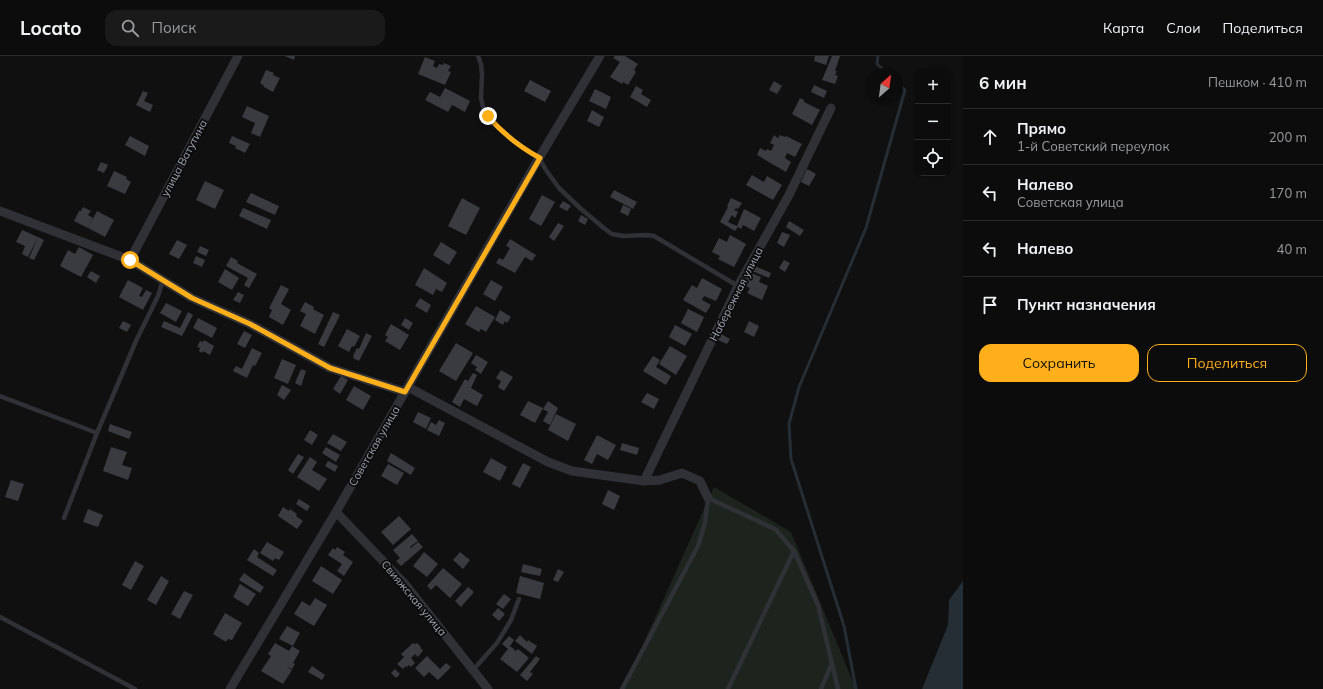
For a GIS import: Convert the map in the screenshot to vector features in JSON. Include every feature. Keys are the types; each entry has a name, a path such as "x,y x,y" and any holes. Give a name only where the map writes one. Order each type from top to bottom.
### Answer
{"street":[{"name":"улица Ватутина","path":"130,260 238,56"},
{"name":"Советская улица","path":"230,689 336,512 600,56"},
{"name":"Набережная улица","path":"644,481 738,286 789,195 831,108"},
{"path":"0,211 130,260 192,298 250,324 330,368 406,390 548,462 572,471 644,481 660,480 682,473 700,481 708,498"},
{"name":"Свияжская улица","path":"336,512 405,584 488,689"}],"lane":[{"path":"478,56 482,74 481,98 483,107 488,116 495,125 526,150 540,158 546,170 559,188 580,208 612,234 623,236 654,236 738,286"},
{"path":"64,518 97,433 164,280"},
{"path":"0,396 97,433"},
{"path":"622,689 698,546 708,498 775,529 794,551 818,604 831,665 838,689"},
{"path":"728,689 794,551"},
{"path":"473,670 497,643 511,620 520,599"},
{"path":"0,617 135,689"},
{"path":"821,689 831,665"}],"shaded area":[{"path":"714,487 791,532 856,689 623,689"},
{"path":"963,581 963,689 922,689 948,625 949,600"}],"building":[{"path":"285,56 295,56 294,60"},
{"path":"615,56 625,56 638,64 634,70 636,72 628,85 623,82 622,84 610,77 620,62 613,58"},
{"path":"815,56 829,56 826,65 814,61"},
{"path":"832,56 840,56 835,71 837,71 835,75 838,76 835,84 822,80"},
{"path":"425,57 435,61 433,66 437,68 439,64 443,65 444,63 451,66 448,71 451,72 445,85 418,74"},
{"path":"266,70 274,73 273,75 280,78 273,92 260,83"},
{"path":"530,80 551,91 545,102 524,91"},
{"path":"774,81 782,86 777,94 769,90"},
{"path":"814,85 827,91 824,98 811,92"},
{"path":"636,86 643,90 641,94 651,100 647,107 630,97"},
{"path":"445,88 470,101 465,112 452,105 448,112 425,100 430,92 440,97"},
{"path":"595,89 611,97 606,109 589,101"},
{"path":"143,91 148,93 144,101 153,105 150,112 136,105"},
{"path":"800,98 804,100 804,102 820,110 812,125 792,114"},
{"path":"247,106 269,116 260,137 251,133 255,123 242,117"},
{"path":"592,110 604,117 599,127 587,121"},
{"path":"774,135 778,138 780,135 786,136 802,144 795,157 787,153 785,158 791,162 786,172 757,155 760,148 766,151 767,149 771,151 774,145 770,143"},
{"path":"130,136 149,146 145,156 125,145"},
{"path":"232,136 250,144 245,153 229,143"},
{"path":"101,162 108,165 104,173 97,170"},
{"path":"807,169 816,174 809,186 801,182"},
{"path":"114,171 127,177 126,179 131,182 125,194 107,186"},
{"path":"752,175 764,182 767,176 782,185 773,200 746,185"},
{"path":"205,181 224,190 215,209 196,200"},
{"path":"614,190 637,202 633,209 610,197"},
{"path":"251,193 279,206 275,215 246,202"},
{"path":"542,195 555,202 541,226 529,219"},
{"path":"462,198 480,208 466,235 448,226"},
{"path":"731,198 742,203 738,209 736,208 734,210 738,212 735,218 732,215 728,222 738,227 735,231 720,222"},
{"path":"563,201 571,206 567,211 559,207"},
{"path":"623,205 631,209 628,216 620,212"},
{"path":"83,207 91,211 88,215 93,218 88,228 74,221 79,211 81,211"},
{"path":"243,208 271,220 267,229 239,216"},
{"path":"744,209 761,218 754,231 743,225 741,229 737,226"},
{"path":"97,211 114,220 105,237 88,228"},
{"path":"581,215 588,219 585,225 578,221"},
{"path":"789,221 804,230 800,236 786,227"},
{"path":"558,223 564,226 554,241 549,237"},
{"path":"22,230 38,237 28,257 22,254 25,246 16,242"},
{"path":"782,232 790,235 784,247 777,243"},
{"path":"730,235 746,244 734,267 718,259 720,256 712,252 719,238 727,242"},
{"path":"38,237 44,240 34,260 29,258"},
{"path":"510,239 536,255 532,261 525,257 515,273 496,263 499,258 503,260 510,248 506,246"},
{"path":"177,240 187,245 179,259 169,254"},
{"path":"441,242 457,252 449,265 433,255"},
{"path":"200,246 209,250 206,256 197,252"},
{"path":"79,247 93,255 81,277 60,266 68,250 75,254"},
{"path":"196,256 205,260 202,267 193,263"},
{"path":"231,257 238,261 237,263 257,274 249,288 244,285 248,278 226,266"},
{"path":"784,260 790,263 785,272 779,268"},
{"path":"753,265 771,273 769,278 750,270"},
{"path":"424,268 447,283 442,292 436,289 433,295 415,285"},
{"path":"225,269 239,278 232,290 218,282"},
{"path":"91,271 100,276 96,283 87,277"},
{"path":"749,272 761,277 759,282 768,286 762,300 747,293 750,288 743,285"},
{"path":"702,278 722,289 716,301 704,296 702,300 711,305 706,313 683,300 692,285 697,288"},
{"path":"128,280 143,288 139,296 142,297 146,290 152,293 143,310 119,297"},
{"path":"491,280 503,287 495,301 483,294"},
{"path":"281,285 289,289 281,304 291,310 283,325 269,317 272,310 269,308"},
{"path":"238,292 244,295 240,303 233,300"},
{"path":"420,298 431,305 427,313 415,306"},
{"path":"305,302 314,307 313,309 324,315 315,334 300,326 306,314 300,311"},
{"path":"166,303 182,311 176,322 160,313"},
{"path":"476,306 495,317 486,332 481,329 479,332 465,324"},
{"path":"688,309 704,317 697,332 681,323"},
{"path":"500,310 511,317 507,323 505,321 503,325 495,320"},
{"path":"188,312 193,315 182,336 161,327 164,321 180,328"},
{"path":"333,312 340,315 324,347 318,344"},
{"path":"198,318 217,328 212,338 193,328"},
{"path":"405,318 413,323 409,330 401,325"},
{"path":"123,321 131,325 127,332 119,328"},
{"path":"749,321 759,326 754,337 744,332"},
{"path":"391,324 409,335 400,350 385,341 388,337 385,335"},
{"path":"675,325 692,334 685,346 669,337"},
{"path":"347,329 360,336 354,347 352,346 349,352 338,346"},
{"path":"244,331 252,335 245,348 237,344"},
{"path":"366,333 372,336 359,361 353,358 353,356 357,348 359,349"},
{"path":"721,334 730,339 727,344 718,340"},
{"path":"204,340 214,346 210,355 203,351 202,353 199,351 200,348 197,347 200,341 203,342"},
{"path":"456,343 473,353 456,381 439,371"},
{"path":"670,346 687,356 676,375 659,364"},
{"path":"252,348 262,353 255,366 253,365 247,378 233,371 236,366 242,369"},
{"path":"476,355 488,362 481,374 475,370 477,367 471,363"},
{"path":"653,356 660,360 656,367 671,376 666,385 643,371"},
{"path":"282,359 296,365 288,384 274,378"},
{"path":"301,369 306,371 301,386 295,383"},
{"path":"501,370 513,377 504,391 498,387 501,381 496,378"},
{"path":"473,373 477,375 471,388 483,395 477,406 464,399 460,407 452,402 465,379 468,381"},
{"path":"341,376 348,380 340,394 333,389"},
{"path":"282,385 291,390 284,400 277,395"},
{"path":"354,386 371,396 363,410 346,400"},
{"path":"647,393 659,399 654,409 641,402"},
{"path":"528,401 543,408 535,423 520,415"},
{"path":"548,401 558,408 550,425 543,421 548,412 543,409"},
{"path":"418,412 431,418 426,429 413,422"},
{"path":"556,414 576,424 568,441 548,430"},
{"path":"439,420 445,423 439,436 427,430 431,422 436,425"},
{"path":"110,424 132,432 129,439 108,431"},
{"path":"310,430 318,435 312,445 304,440"},
{"path":"333,434 347,442 341,451 327,443"},
{"path":"597,435 616,445 608,460 597,454 592,464 584,460"},
{"path":"622,443 639,448 637,455 620,450"},
{"path":"111,447 127,452 122,465 132,468 128,480 103,471"},
{"path":"326,447 340,455 336,462 322,453"},
{"path":"391,453 415,468 411,475 387,461"},
{"path":"298,454 304,457 293,474 288,470"},
{"path":"310,457 317,462 312,470 327,479 319,491 297,477"},
{"path":"491,458 507,467 500,481 483,472"},
{"path":"328,461 338,466 335,472 325,466"},
{"path":"523,463 531,467 520,488 512,484"},
{"path":"388,464 404,473 397,485 381,476"},
{"path":"11,480 24,484 18,501 5,497"},
{"path":"608,490 620,496 614,510 602,504"},
{"path":"299,499 310,506 307,511 296,504"},
{"path":"283,507 289,511 290,509 303,521 297,529 278,516"},
{"path":"88,509 103,515 98,527 83,522"},
{"path":"399,516 411,529 393,545 381,532"},
{"path":"412,534 418,541 410,547 411,548 418,542 423,547 401,566 396,561 400,558 393,550"},
{"path":"267,542 284,552 279,560 275,558 273,561 260,553"},
{"path":"337,547 345,552 343,555 353,562 344,576 337,571 342,564 328,555 333,548 335,550"},
{"path":"254,549 259,553 257,557 277,570 273,576 247,560"},
{"path":"424,552 438,564 427,577 413,566"},
{"path":"460,552 470,560 463,569 453,560"},
{"path":"135,561 144,566 131,590 122,585"},
{"path":"523,564 542,569 540,576 521,572"},
{"path":"321,566 342,580 333,594 312,581"},
{"path":"443,568 462,584 450,598 436,585 431,590 427,586"},
{"path":"558,569 564,572 558,582 553,580"},
{"path":"244,573 264,587 260,593 239,580"},
{"path":"161,576 169,581 156,605 147,600"},
{"path":"520,576 544,583 540,599 516,593"},
{"path":"240,584 256,594 248,606 233,597"},
{"path":"468,587 474,592 461,607 455,601"},
{"path":"184,591 193,595 180,619 171,614"},
{"path":"504,594 511,599 503,609 496,604"},
{"path":"315,598 327,605 314,626 294,614 302,601 310,606"},
{"path":"498,608 505,614 499,621 492,615"},
{"path":"225,613 242,623 232,640 228,639 226,642 213,634"},
{"path":"287,626 300,633 293,646 279,639"},
{"path":"520,635 527,642 528,640 537,646 532,654 515,641"},
{"path":"509,636 514,640 510,646 516,651 518,649 529,658 517,672 500,659 508,649 502,644"},
{"path":"275,643 289,651 292,646 300,651 293,663 295,664 292,669 286,666 292,670 283,684 261,671 271,656 268,654"},
{"path":"413,643 417,643 423,650 418,657 415,654 411,658 415,663 411,667 409,665 403,669 397,664 404,657 401,654"},
{"path":"427,656 440,669 446,663 451,667 438,680 429,672 424,677 415,668"},
{"path":"536,656 540,659 530,672 533,674 527,681 520,675"},
{"path":"312,666 325,675 322,680 308,672"},
{"path":"395,669 400,674 396,678 391,673"}],"waterway":[{"path":"878,56 877,64 881,68"},
{"path":"903,88 905,90 903,97"},
{"path":"856,689 844,626 791,459 789,424 799,387 866,228 901,104"}],"route":[{"path":"130,260 192,298 250,324 330,368 405,392 540,158 526,150 495,125 488,116"}]}
